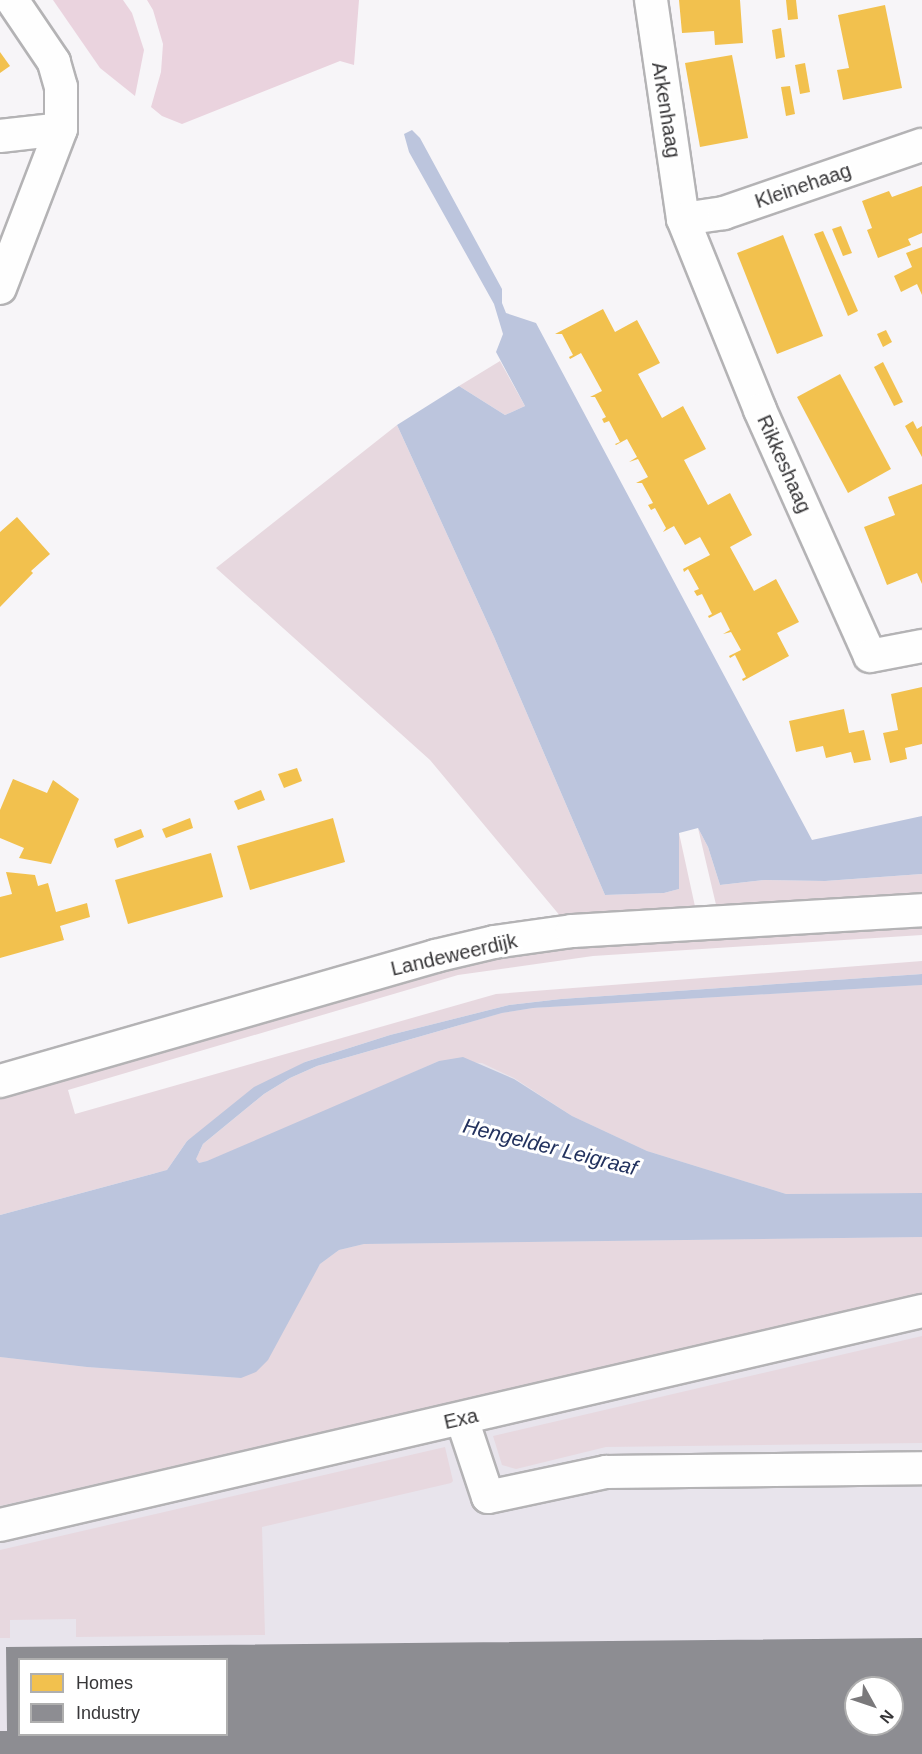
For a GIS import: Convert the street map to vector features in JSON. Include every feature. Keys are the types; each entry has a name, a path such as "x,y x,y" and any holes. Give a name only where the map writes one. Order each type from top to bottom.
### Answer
{"street":[{"path":"0,288 61,129 61,87 54,62 12,0"},
{"name":"Arkenhaag","path":"651,0 683,219"},
{"path":"0,136 61,129"},
{"name":"Kleinehaag","path":"683,219 724,213 922,145"},
{"name":"Rikkeshaag","path":"683,219 760,410 870,656 922,646"},
{"name":"Landeweerdijk","path":"0,1081 435,956 494,942 572,931 922,910"},
{"name":"Exa","path":"0,1525 922,1311"},
{"path":"462,1419 488,1497 606,1472 922,1468"}],"shaded area":[{"path":"53,0 123,0 132,13 144,50 135,96 100,68"},
{"path":"147,0 359,0 354,65 340,61 182,124 162,116 151,107 161,72 163,44 153,10"},
{"path":"500,361 525,406 505,415 459,386"},
{"path":"397,425 494,637 605,895 664,893 679,889 679,833 696,911 561,917 430,760 216,568"},
{"path":"698,828 708,847 720,885 765,880 825,881 922,874 922,896 717,909"},
{"path":"922,925 922,935 593,956 458,975 68,1090 75,1114 496,994 922,961 922,974 561,999 509,1005 390,1035 305,1062 187,1141 167,1170 0,1215 0,1094 463,963 535,950"},
{"path":"922,979 922,1754 0,1754 0,1249 490,1011"},
{"path":"922,985 922,1193 786,1194 647,1151 572,1116 514,1078 482,1063 439,1061 246,1146 207,1161 199,1163 196,1159 203,1144 264,1094 290,1078 317,1066 502,1013 533,1008"},
{"path":"922,1237 922,1294 0,1506 0,1357 87,1367 241,1378 320,1264 339,1250 364,1244"},
{"path":"922,1336 922,1443 606,1447 516,1469 502,1465 493,1436"},
{"path":"445,1447 453,1481 451,1483 262,1527 265,1635 76,1637 76,1619 10,1620 10,1638 0,1638 0,1550"}],"water":[{"path":"412,130 420,138 502,289 502,303 506,313 536,323 812,840 922,816 922,874 825,881 765,880 720,885 708,847 698,828 679,833 679,889 664,893 605,895 494,637 397,425 459,386 505,415 525,406 496,352 503,334 494,304 409,152 404,134"},
{"name":"Hengelder Leigraaf","path":"922,974 922,985 533,1008 502,1013 317,1066 290,1078 264,1094 203,1144 196,1159 199,1163 207,1161 439,1061 463,1057 514,1079 572,1116 647,1151 786,1194 922,1193 922,1237 364,1244 339,1250 320,1264 268,1360 256,1372 241,1378 87,1367 0,1357 0,1215 167,1170 187,1141 254,1087 305,1062 390,1035 509,1005 561,999"}],"building: Homes":[{"path":"679,0 740,0 743,43 715,45 714,31 682,33"},
{"path":"786,0 796,0 798,19 788,20"},
{"path":"885,5 902,88 843,100 837,70 849,68 838,15"},
{"path":"781,28 785,57 776,59 772,30"},
{"path":"0,52 10,66 0,73"},
{"path":"732,55 748,138 700,147 685,63"},
{"path":"805,63 810,92 800,94 795,65"},
{"path":"790,86 795,114 786,116 781,87"},
{"path":"922,186 922,233 908,239 911,245 878,258 867,230 872,228 862,201 889,191 892,197"},
{"path":"841,226 852,253 843,256 832,229"},
{"path":"823,231 858,311 848,316 814,234"},
{"path":"783,235 823,336 777,354 737,253"},
{"path":"922,247 922,295 917,284 901,292 894,276 912,267 906,253"},
{"path":"603,309 615,332 637,320 660,363 638,374 662,418 683,406 706,449 684,460 708,505 730,493 752,535 730,547 754,591 776,579 799,622 777,633 789,656 743,681 742,679 746,677 735,655 730,658 729,656 741,650 731,632 723,634 730,630 721,612 709,618 708,616 712,614 702,594 697,596 694,591 699,589 688,569 684,572 683,569 710,555 700,537 685,545 674,526 663,532 666,528 655,508 651,510 648,505 653,503 642,483 636,483 648,477 638,459 629,462 637,457 627,439 616,445 615,444 620,442 609,421 604,423 602,419 606,417 595,397 590,397 602,391 581,353 570,359 569,357 573,355 562,334 555,334"},
{"path":"886,330 892,342 883,347 877,334"},
{"path":"883,362 903,402 894,406 874,367"},
{"path":"840,374 891,469 848,493 797,397"},
{"path":"913,421 917,429 922,426 922,457 905,426"},
{"path":"922,484 922,584 917,573 887,585 864,527 895,515 888,497"},
{"path":"17,517 50,554 31,571 33,573 0,607 0,532"},
{"path":"922,687 922,744 905,748 907,759 890,763 883,733 898,730 891,694"},
{"path":"844,709 849,733 864,730 871,760 854,763 851,752 826,758 823,746 796,752 789,721"},
{"path":"297,768 302,781 284,788 278,774"},
{"path":"13,779 47,793 53,780 79,799 51,864 19,858 24,848 0,838 0,810"},
{"path":"261,790 265,800 238,810 234,801"},
{"path":"190,818 193,828 166,838 162,829"},
{"path":"333,818 345,862 250,890 237,846"},
{"path":"141,829 144,837 117,848 114,839"},
{"path":"211,853 223,897 128,924 115,880"},
{"path":"6,872 35,875 38,886 48,883 56,912 87,903 90,917 60,926 64,940 0,958 0,897 12,894"}],"building: Industry":[{"path":"922,1638 922,1754 0,1754 0,1731 7,1731 6,1647"}]}
